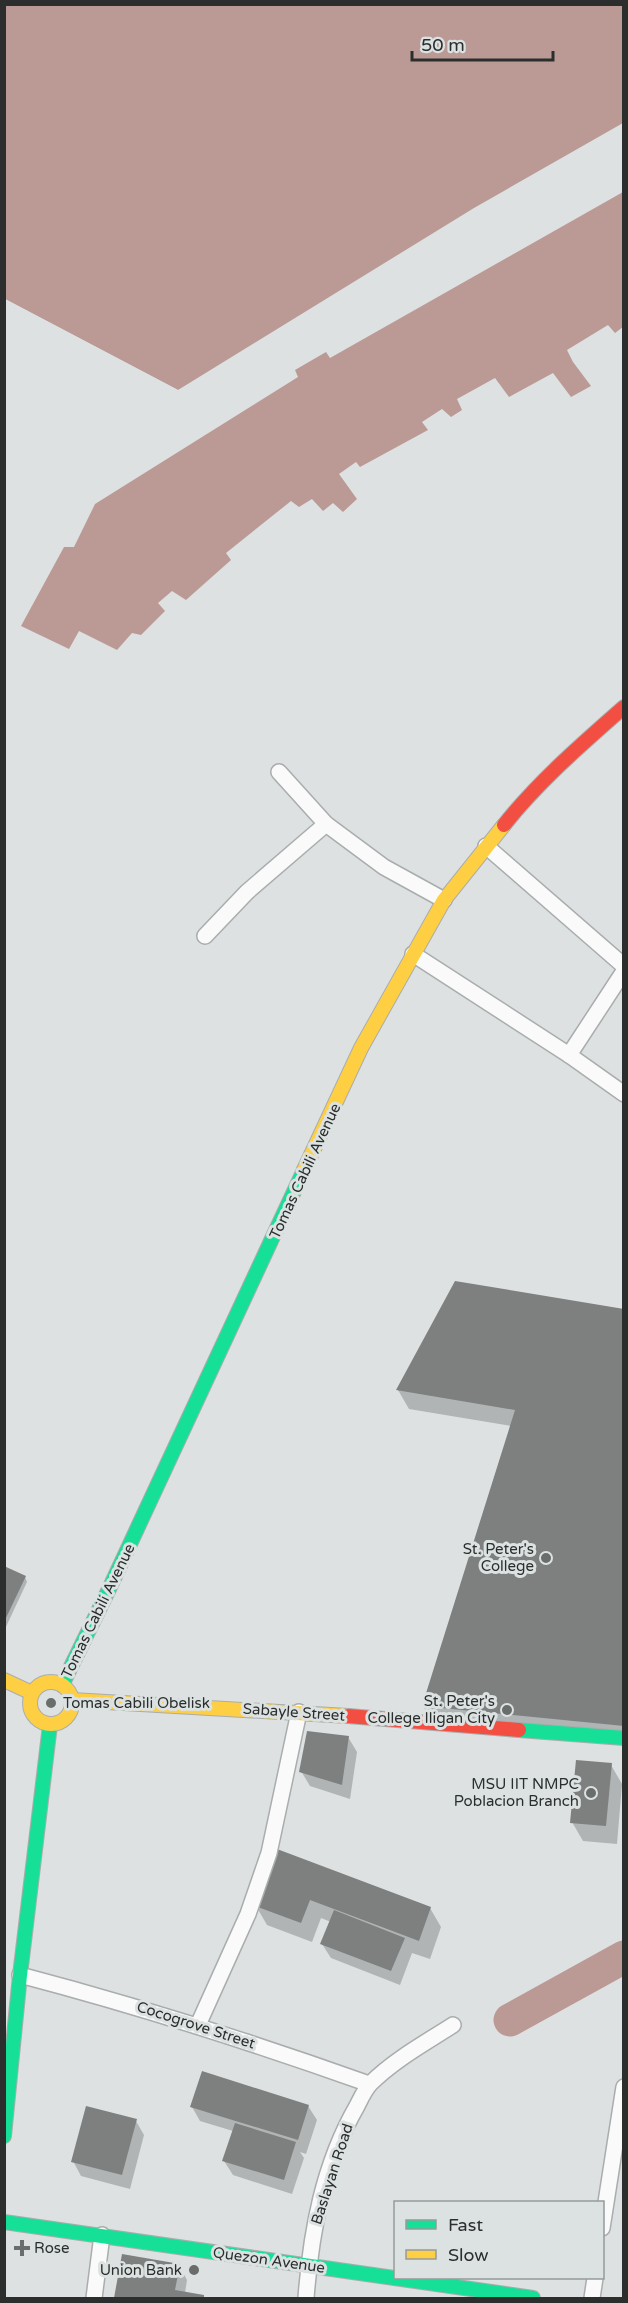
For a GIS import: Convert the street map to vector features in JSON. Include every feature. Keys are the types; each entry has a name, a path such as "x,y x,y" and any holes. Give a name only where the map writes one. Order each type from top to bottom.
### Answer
{"street":[{"name":"Tomas Cabili Avenue","path":"62,1685 361,1048 444,900 522,802 624,707"},
{"path":"279,772 326,824 384,867 444,900"},
{"path":"205,936 247,892 326,824"},
{"path":"486,846 624,966"},
{"path":"413,954 569,1055 624,1094"},
{"path":"569,1055 624,971"},
{"path":"4,1680 32,1693"},
{"path":"45,1683 62,1685 72,1700 71,1712 62,1721 50,1725 44,1724 34,1716 29,1705 32,1693 45,1683"},
{"name":"Sabayle Street","path":"72,1700 298,1712 624,1738"},
{"path":"198,2025 248,1914 269,1853 298,1712"},
{"path":"4,2136 20,1975 50,1725"},
{"name":"Cocogrove Street","path":"20,1975 105,1997 198,2025 369,2084"},
{"name":"Baslayan Road","path":"306,2298 315,2219 331,2166 352,2114 369,2084 397,2061 453,2025"},
{"path":"604,2224 618,2161 624,2087"},
{"name":"Quezon Avenue","path":"4,2222 394,2278"},
{"path":"94,2298 102,2235"},
{"name":"Quezon Avenue","path":"399,2279 533,2298"},
{"path":"592,2298 596,2279"}],"shaded area":[{"path":"4,5 623,5 623,123 474,208 178,390 5,299"},
{"path":"623,192 623,327 615,333 608,325 567,350 591,386 571,397 553,373 509,397 495,378 457,399 462,410 451,417 442,409 422,422 428,430 360,467 356,462 339,474 357,499 343,512 333,503 323,511 312,499 299,507 291,501 226,553 231,560 186,600 172,591 158,603 165,611 141,635 132,633 117,650 79,631 69,649 21,626 64,547 74,547 95,504 298,377 295,370 326,352 330,358"}],"pier":[{"path":"5,299 178,390 175,392 4,303"}],"building":[{"name":"St. Peter's College","path":"455,1281 624,1309 624,1726 422,1706 515,1410 396,1390"},
{"path":"4,1566 26,1576 4,1622"},
{"path":"307,1731 349,1736 342,1785 299,1772"},
{"name":"MSU IIT NMPC Poblacion Branch","path":"576,1760 612,1763 606,1826 570,1823"},
{"path":"277,1849 431,1907 419,1941 310,1900 301,1923 255,1906"},
{"path":"334,1910 405,1938 391,1971 320,1944"},
{"path":"202,2071 309,2105 298,2140 190,2107"},
{"path":"86,2106 137,2119 122,2175 71,2162"},
{"path":"235,2123 296,2142 284,2180 222,2161"},
{"path":"122,2254 180,2264 175,2290 204,2295 204,2298 114,2298"}],"waterway":[{"path":"510,2020 624,1957"}],"traffic: fast":[{"path":"62,1685 304,1170"},
{"path":"4,2136 20,1975 50,1725"},
{"path":"519,1730 624,1738"},
{"path":"4,2222 394,2278"},
{"path":"401,2279 533,2298"}],"traffic: slow":[{"path":"304,1170 361,1048 444,900 504,825"},
{"path":"4,1680 32,1693"},
{"path":"51,1682 59,1683 66,1688 71,1695 72,1703 71,1711 66,1718 59,1723 51,1724 43,1723 36,1718 31,1711 30,1703 31,1695 36,1688 43,1683 51,1682"},
{"path":"72,1700 348,1716"}],"traffic: jam":[{"path":"504,825 546,778 624,707"},
{"path":"348,1716 519,1730"}],"place":[{"name":"St. Peter's College","path":"546,1558"},
{"name":"Tomas Cabili Obelisk","path":"51,1703"},
{"name":"St. Peter's College Iligan City","path":"507,1710"},
{"name":"MSU IIT NMPC Poblacion Branch","path":"591,1793"},
{"name":"Rose","path":"22,2248"},
{"name":"Union Bank","path":"194,2270"}]}
